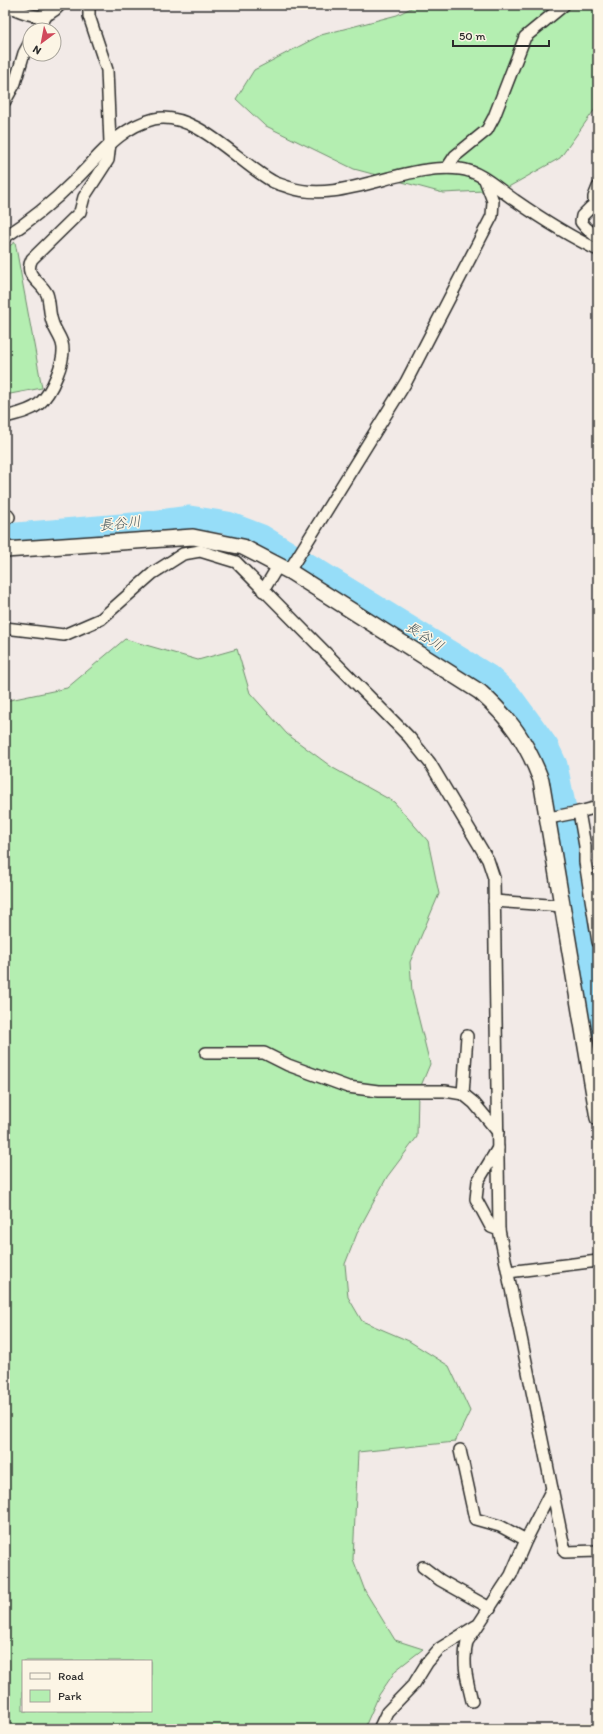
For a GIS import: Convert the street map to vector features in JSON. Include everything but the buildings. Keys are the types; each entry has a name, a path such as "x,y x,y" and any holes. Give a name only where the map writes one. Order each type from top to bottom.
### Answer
{"street":[{"path":"5,5 32,15 46,16 52,14 60,5"},
{"path":"5,417 28,411 39,404 50,391 62,359 63,345 52,322 47,294 29,274 28,266 32,259 80,212 84,198 108,160 110,143 106,70 89,16 89,5"},
{"path":"447,168 455,156 487,130 494,117 525,37 564,5"},
{"path":"43,22 46,16"},
{"path":"5,101 15,83 22,60"},
{"path":"5,237 44,210 110,143 133,126 156,119 175,120 193,126 272,181 291,188 317,192 344,189 407,172 447,168 462,169 486,180 551,225 598,250"},
{"path":"263,592 283,568 406,382 492,216 493,201 486,180"},
{"path":"598,186 594,197 596,207 590,206 582,216 581,222 598,238"},
{"path":"5,550 193,537 243,547 283,568 480,692 498,708 514,726 532,756 541,780 549,818 598,1118"},
{"path":"5,628 64,635 101,619 153,573 183,554 200,551 236,562 263,592 409,737 430,763 488,860 494,878 499,1230 565,1552 598,1551"},
{"path":"549,818 598,807"},
{"path":"579,812 585,846 585,862 598,942"},
{"path":"494,901 563,906"},
{"path":"464,1094 467,1036"},
{"path":"206,1053 264,1052 288,1065 348,1086 378,1090 445,1091 464,1094 474,1103 498,1132"},
{"path":"498,1148 478,1181 476,1199 491,1227 499,1230"},
{"path":"508,1272 598,1261"},
{"path":"460,1450 475,1519 500,1526 526,1540"},
{"path":"472,1701 464,1670 464,1654 467,1642 511,1575 526,1540 552,1489"},
{"path":"423,1567 440,1580 490,1608"},
{"path":"379,1729 387,1712 414,1684 427,1663 439,1649 480,1623"}],"green space":[{"path":"417,5 598,5 598,105 560,158 503,190 443,193 354,169 264,125 236,99 254,70 321,35 397,15"},
{"path":"15,242 42,388 5,395 5,249"},
{"path":"125,639 198,660 237,649 250,693 287,734 333,768 394,802 428,841 439,894 410,962 412,992 430,1064 418,1093 417,1137 387,1177 358,1231 345,1264 348,1297 362,1321 409,1341 449,1366 470,1411 455,1442 358,1452 353,1559 365,1591 395,1640 423,1649 396,1670 379,1695 364,1729 5,1729 5,701 67,688"}],"waterway":[{"name":"長谷川","path":"5,535 145,523 190,517 228,523 262,536 489,676 510,695 547,746 556,765 571,838 598,1025"}]}
